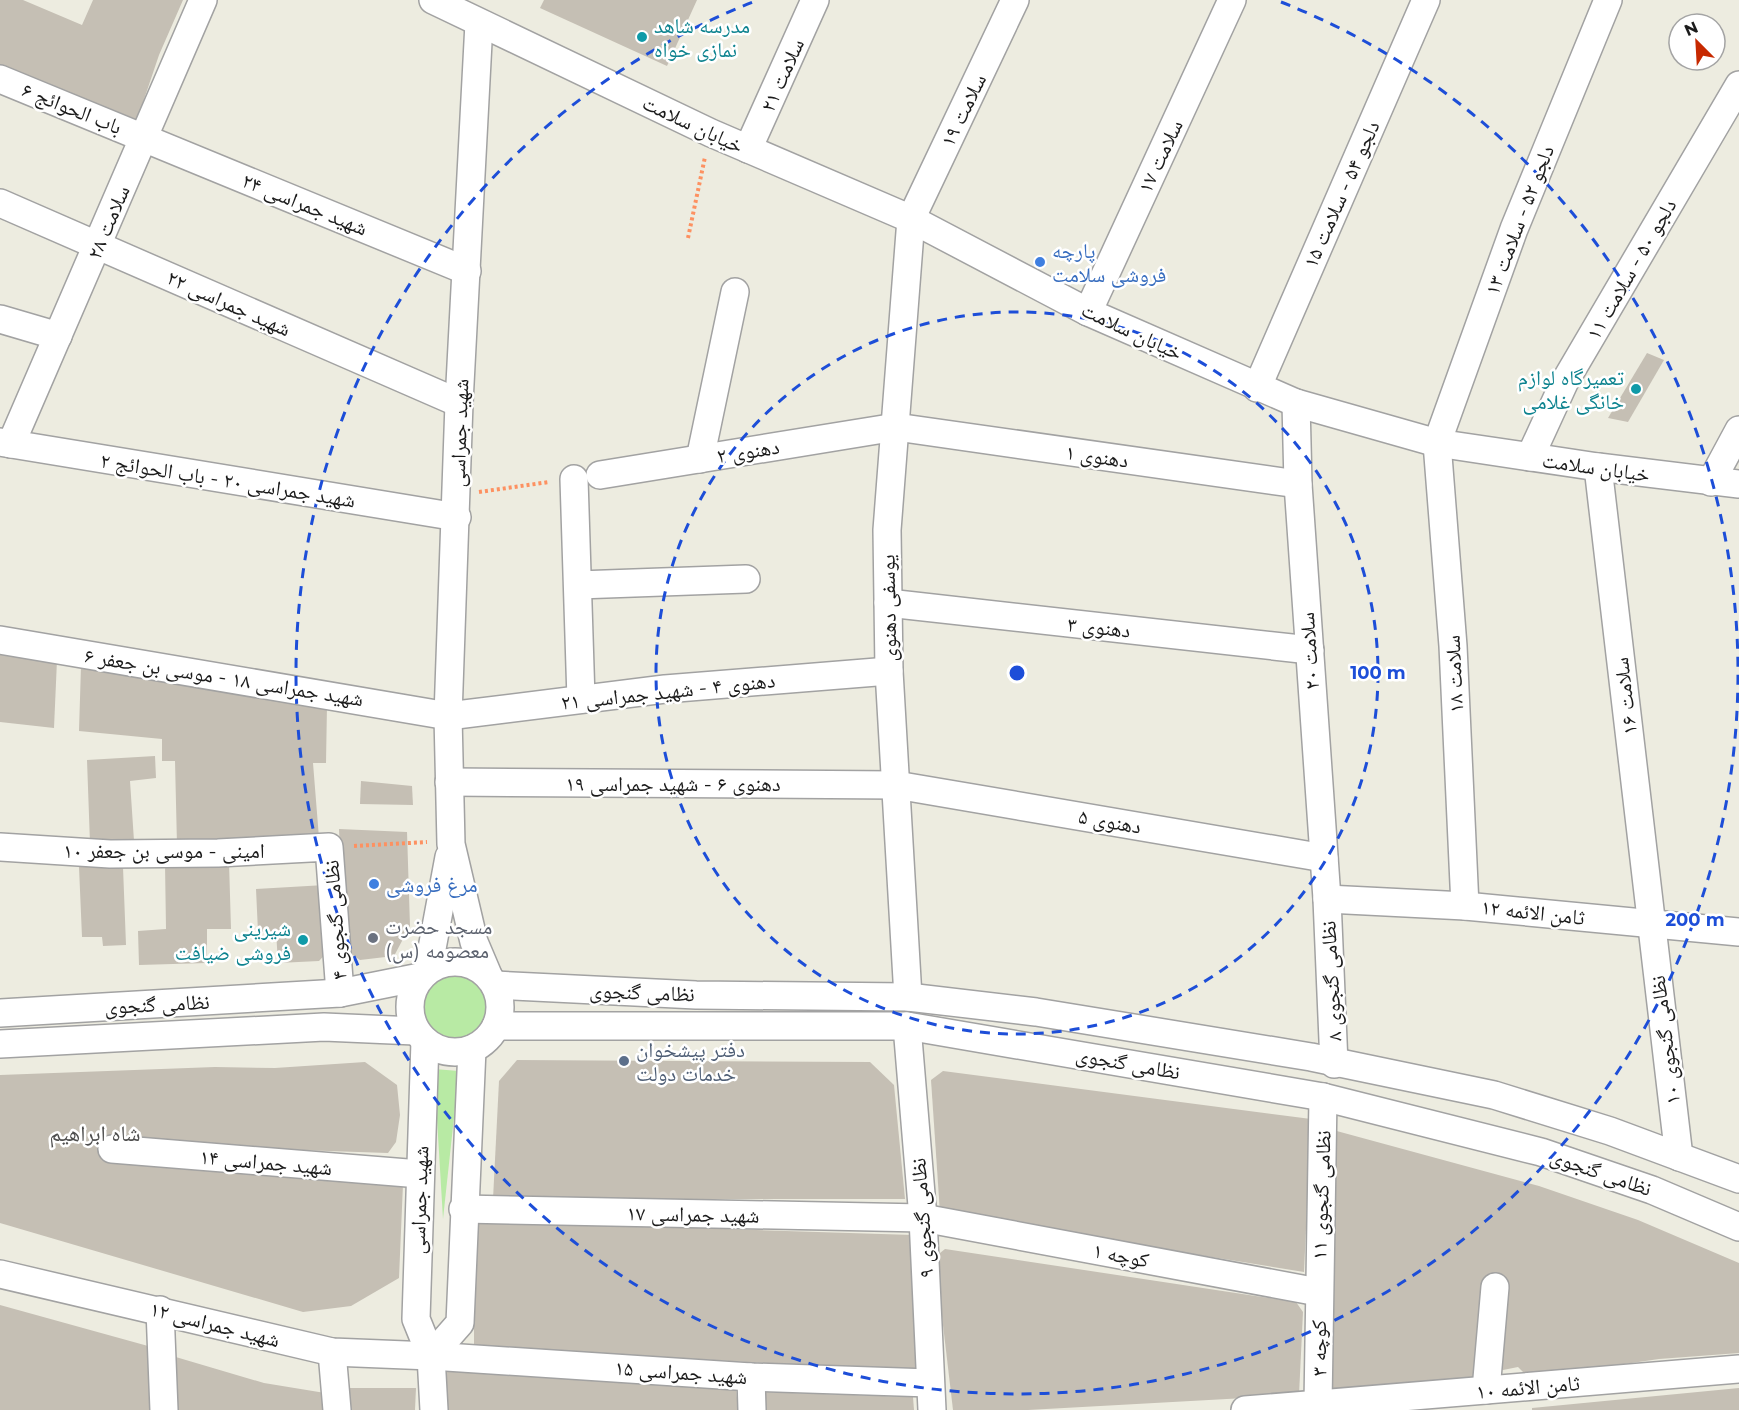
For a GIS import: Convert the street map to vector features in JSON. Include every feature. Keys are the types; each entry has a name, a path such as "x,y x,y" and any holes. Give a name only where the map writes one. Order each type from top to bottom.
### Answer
{"street":[{"name":"سلامت ۲۸","path":"6,443 58,336 203,0"},
{"name":"خیابان سلامت","path":"434,0 711,133 911,219 1088,312 1296,404 1437,443 1598,467 1739,484"},
{"name":"سلامت ۲۱","path":"748,149 815,0"},
{"name":"سلامت ۱۹","path":"911,219 1015,0"},
{"name":"سلامت ۱۷","path":"1088,312 1232,0"},
{"name":"دلجو ۵۴ - سلامت ۱۵","path":"1257,388 1426,0"},
{"name":"دلجو ۵۲ - سلامت ۱۳","path":"1437,443 1514,229 1608,0"},
{"name":"شهید جمراسی","path":"451,844 448,716 459,403 479,23"},
{"name":"باب الحوائج ۶","path":"0,79 143,138"},
{"name":"دلجو ۵۰ - سلامت ۱۱","path":"1530,457 1564,383 1739,85"},
{"name":"شهید جمراسی ۲۴","path":"143,138 467,271"},
{"name":"شهید جمراسی ۲۲","path":"0,203 459,403"},
{"name":"یوسفی دهنوی","path":"908,997 889,671 887,530 911,219"},
{"path":"700,459 735,292"},
{"path":"0,319 58,336"},
{"name":"سلامت ۲۰","path":"1296,404 1298,484 1327,899"},
{"name":"دهنوی ۲","path":"587,477 896,427"},
{"name":"دهنوی ۱","path":"896,427 1298,484"},
{"path":"1711,482 1739,430"},
{"name":"شهید جمراسی ۲۰ - باب الحوائج ۲","path":"6,443 457,506"},
{"name":"سلامت ۱۸","path":"1437,443 1453,646 1465,906"},
{"name":"سلامت ۱۶","path":"1598,467 1652,924"},
{"path":"581,699 578,585 587,477"},
{"path":"578,585 746,579"},
{"name":"دهنوی ۳","path":"888,603 1310,650"},
{"name":"شهید جمراسی ۱۸ - موسی بن جعفر ۶","path":"0,640 448,716"},
{"name":"دهنوی ۴ - شهید جمراسی ۲۱","path":"448,716 665,689 889,671"},
{"name":"دهنوی ۶ - شهید جمراسی ۱۹","path":"449,782 896,784"},
{"name":"دهنوی ۵","path":"896,784 1324,858"},
{"path":"451,844 474,942 491,980 500,1013 496,1026 482,1044 472,1049 447,1052 420,1036 410,1017 409,1003 413,989 424,974 451,844"},
{"name":"امینی - موسی بن جعفر ۱۰","path":"0,847 100,854 218,853 329,847"},
{"name":"نظامی گنجوی ۴","path":"329,847 340,993"},
{"name":"ثامن الائمه ۱۲","path":"1327,899 1465,906 1739,932"},
{"name":"نظامی گنجوی ۸","path":"1327,899 1334,1064"},
{"name":"نظامی گنجوی ۱۰","path":"1652,924 1679,1157"},
{"path":"424,974 453,962 465,963 491,980"},
{"name":"نظامی گنجوی","path":"0,1012 340,993 424,974"},
{"name":"نظامی گنجوی","path":"491,980 696,994 908,997 1047,1014 1311,1058 1494,1095 1610,1131 1739,1179"},
{"name":"نظامی گنجوی","path":"496,1026 907,1026 1323,1097 1541,1152 1652,1190 1739,1227"},
{"name":"نظامی گنجوی ۹","path":"907,1026 923,1218 932,1410"},
{"name":"نظامی گنجوی","path":"0,1044 324,1027 420,1036"},
{"name":"شهید جمراسی","path":"420,1036 420,1174 416,1319 431,1356 434,1410"},
{"path":"431,1356 460,1323 463,1209 472,1049"},
{"name":"نظامی گنجوی ۱۱","path":"1318,1292 1323,1097"},
{"name":"شهید جمراسی ۱۴","path":"112,1149 420,1174"},
{"name":"شهید جمراسی ۱۷","path":"463,1209 923,1218"},
{"name":"کوچه ۱","path":"923,1218 1318,1292"},
{"name":"شهید جمراسی ۱۲","path":"0,1274 332,1352 431,1356"},
{"path":"1486,1390 1495,1287"},
{"name":"کوچه ۳","path":"1318,1292 1318,1404"},
{"path":"160,1310 164,1410"},
{"path":"332,1352 337,1410"},
{"name":"شهید جمراسی ۱۵","path":"431,1356 751,1377 930,1383"},
{"name":"ثامن الائمه ۱۰","path":"1245,1410 1318,1404 1382,1404 1486,1390 1522,1399 1739,1369"},
{"path":"751,1377 752,1410"}],"path":[{"path":"688,238 711,133"},
{"path":"457,506 587,477"},
{"path":"329,847 423,842 451,844"}],"green space":[{"path":"455,971 475,977 485,987 491,1007 485,1027 475,1037 455,1043 435,1037 425,1027 419,1007 425,987 435,977"},
{"path":"434,1069 459,1071 443,1219"}],"building":[{"path":"0,0 23,0 82,25 93,0 183,0 159,55 135,126 0,66"},
{"name":"مدرسه شاهد نمازی خواه","path":"544,0 697,0 667,66 540,8"},
{"name":"تعمیرگاه لوازم خانگی غلامی","path":"1647,353 1664,360 1628,422 1608,418"},
{"path":"0,651 57,660 54,728 0,722"},
{"path":"81,666 327,705 326,763 313,763 319,838 177,845 175,761 162,761 162,739 79,731"},
{"path":"155,756 156,778 130,781 134,841 90,843 87,760"},
{"path":"361,781 412,786 413,805 360,804"},
{"path":"339,829 407,832 410,926 394,956 360,960 344,949"},
{"path":"229,862 231,929 207,929 207,963 139,965 138,931 166,929 165,864"},
{"path":"79,867 123,867 126,945 103,946 102,937 82,937"},
{"path":"325,885 331,948 319,961 278,963 276,931 258,932 256,889"},
{"path":"517,1060 870,1062 894,1085 905,1199 493,1199 499,1081"},
{"path":"365,1062 397,1085 400,1115 396,1142 388,1153 241,1148 403,1184 399,1278 351,1306 303,1312 0,1223 0,1075 215,1067 275,1068"},
{"path":"943,1071 1311,1119 1304,1272 940,1213 931,1080"},
{"path":"1333,1130 1539,1186 1638,1220 1739,1263 1739,1353 1659,1359 1529,1378 1518,1367 1503,1370 1497,1364 1481,1379 1327,1393"},
{"path":"474,1221 913,1235 917,1372 474,1346"},
{"path":"945,1249 1296,1302 1303,1312 1299,1395 1028,1410 953,1410 935,1257"},
{"path":"0,1305 148,1346 152,1410 0,1410"},
{"path":"169,1355 264,1383 325,1393 326,1410 173,1410"},
{"path":"454,1364 736,1386 738,1410 448,1410 446,1373"},
{"path":"342,1388 416,1388 415,1410 344,1410"},
{"path":"1739,1388 1739,1410 1532,1410 1532,1408"},
{"path":"760,1392 913,1397 914,1410 761,1410"}],"place":[{"name":"مدرسه شاهد نمازی خواه","path":"642,37"},
{"name":"پارچه فروشی سلامت","path":"1040,262"},
{"name":"تعمیرگاه لوازم خانگی غلامی","path":"1636,389"},
{"name":"مرغ فروشی","path":"374,884"},
{"name":"مسجد حضرت معصومه (س)","path":"373,938"},
{"name":"شیرینی فروشی ضیافت","path":"303,940"},
{"name":"دفتر پیشخوان خدمات دولت","path":"624,1061"}],"district":[{"name":"شاه ابراهیم","path":"95,1133"}]}
